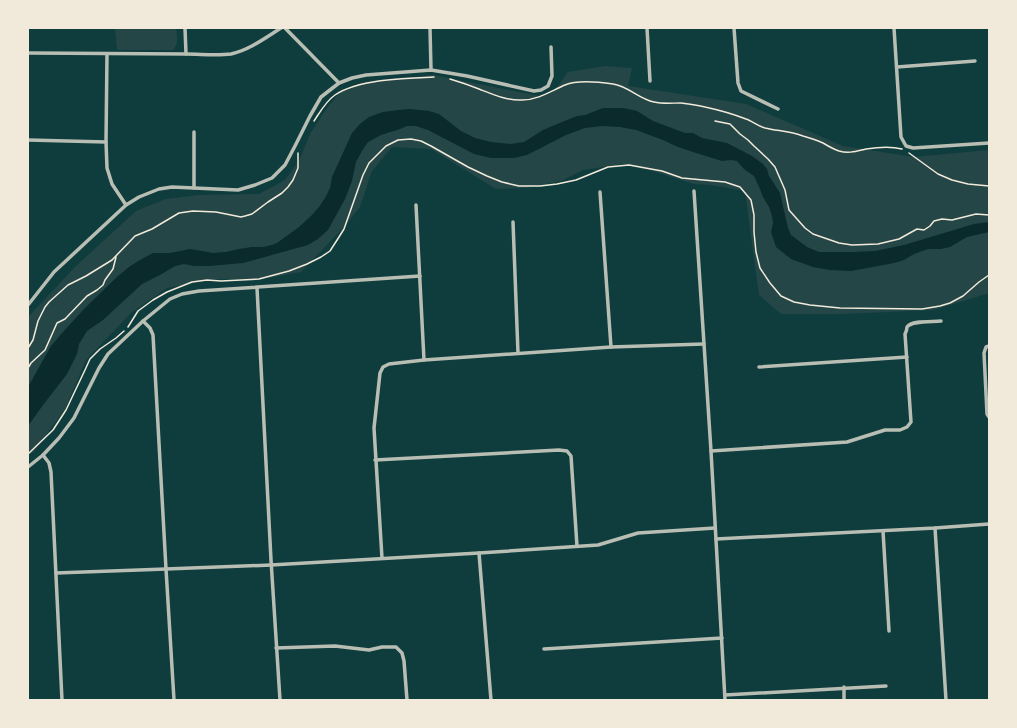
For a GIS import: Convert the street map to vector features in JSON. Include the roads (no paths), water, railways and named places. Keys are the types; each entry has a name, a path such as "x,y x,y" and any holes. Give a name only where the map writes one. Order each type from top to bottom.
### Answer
{"street":[{"path":"185,28 186,54"},
{"path":"28,53 231,54 252,46 281,28"},
{"path":"285,28 339,83"},
{"path":"430,28 431,70"},
{"path":"647,28 650,81"},
{"path":"734,28 738,83 742,91 778,109"},
{"path":"894,28 901,137 906,146 913,148 989,143"},
{"path":"28,305 54,272 126,205 139,197 159,189 172,186 238,190 272,178 285,165 310,116 322,97 339,83 366,75 431,70 467,76 534,91 542,90 548,86 552,76 551,47"},
{"path":"107,54 107,168 112,184 126,205"},
{"path":"897,67 975,61"},
{"path":"194,132 194,188"},
{"path":"28,140 106,142"},
{"path":"694,191 725,700"},
{"path":"600,192 611,348"},
{"path":"416,205 424,360"},
{"path":"512,222 518,353"},
{"path":"28,467 43,455 59,438 74,418 99,368 108,354 143,321 170,299 182,294 199,291 420,276"},
{"path":"257,288 271,565 280,700"},
{"path":"143,321 154,335 174,700"},
{"path":"711,451 847,442 885,430 900,430 908,427 911,422 905,334 910,324 916,322 941,321"},
{"path":"382,558 374,428 380,373 383,367 389,364 424,360 518,353 704,344"},
{"path":"989,346 986,347 984,353 987,414 989,417"},
{"path":"759,366 907,357"},
{"path":"375,460 559,450 567,451 571,456 577,546"},
{"path":"43,455 49,463 51,472 62,700"},
{"path":"716,539 989,524"},
{"path":"56,573 166,570 479,554 598,545 638,533 715,528"},
{"path":"935,528 946,700"},
{"path":"883,531 889,630"},
{"path":"479,554 491,700"},
{"path":"544,649 722,638"},
{"path":"276,648 335,646 369,650 396,648 402,653 404,661 407,700"},
{"path":"725,695 886,686"},
{"path":"844,688 844,700"}]}
